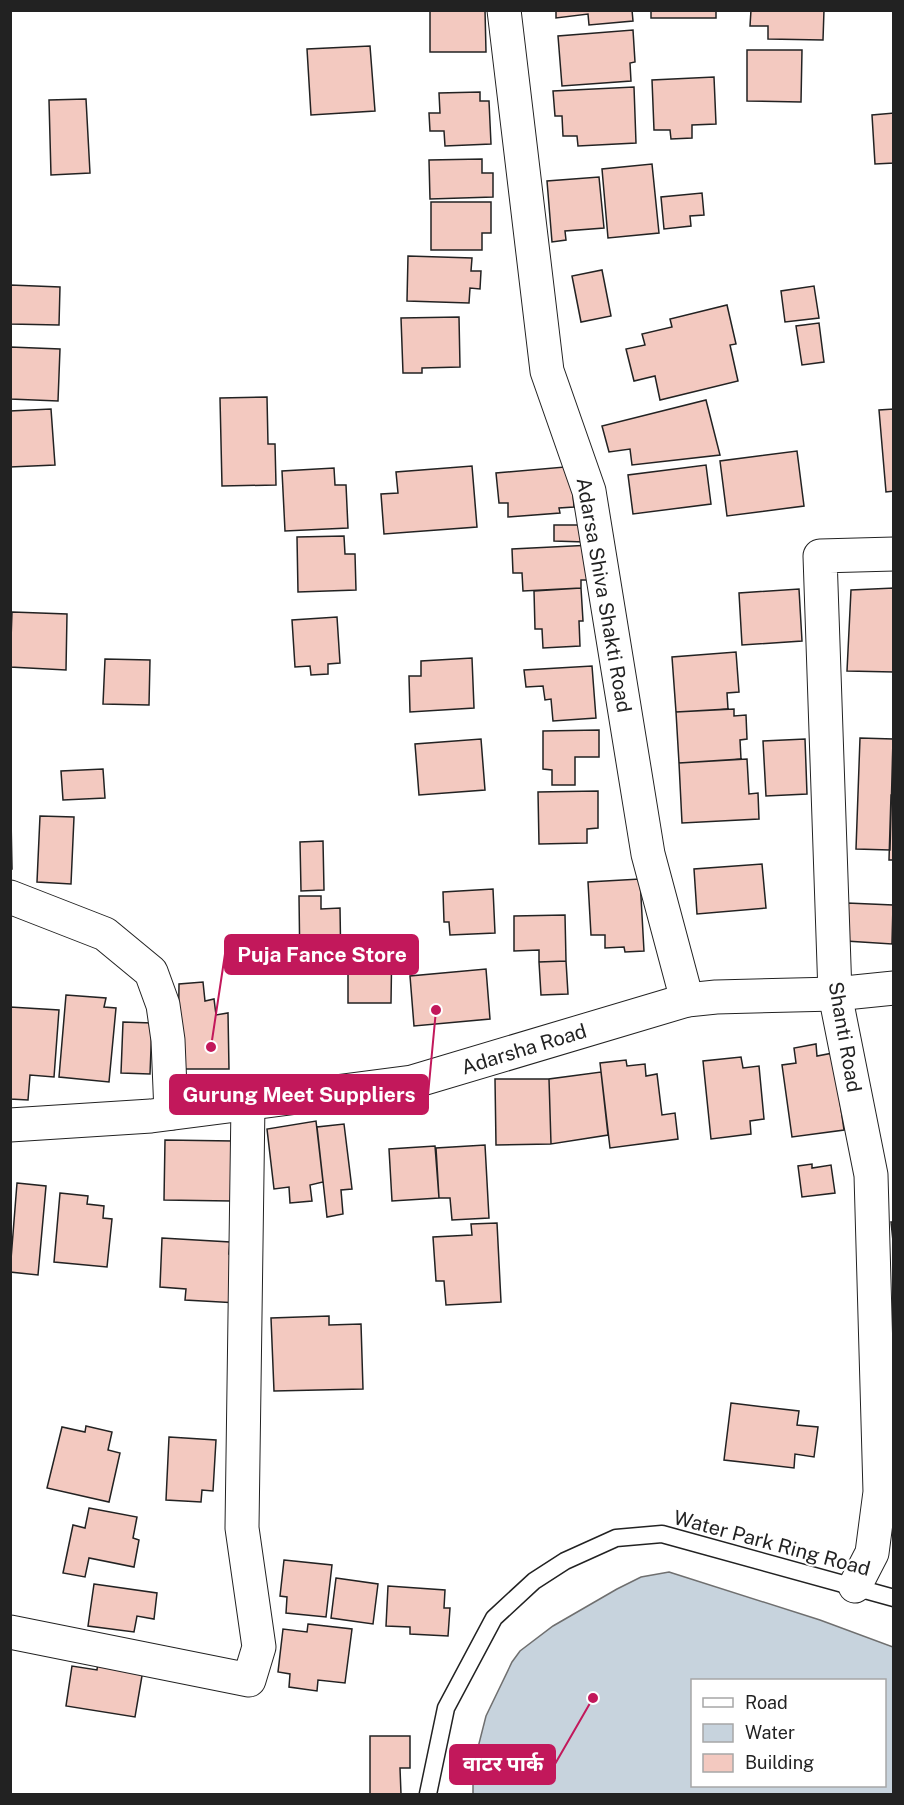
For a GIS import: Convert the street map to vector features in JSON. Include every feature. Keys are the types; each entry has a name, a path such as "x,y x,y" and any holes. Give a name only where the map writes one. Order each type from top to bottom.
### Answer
{"street":[{"name":"Adarsa Shiva Shakti Road","path":"504,10 547,371 589,491 648,854 687,1000"},
{"name":"Shanti Road","path":"855,1586 872,1553 880,1492 885,1412 871,1175 835,994 820,556 894,554"},
{"path":"10,897 105,934 151,972 163,1005 168,1040 171,1113"},
{"name":"Adarsha Road","path":"10,1125 171,1113 412,1082 687,1000 716,997 835,994 894,988"},
{"path":"10,1632 249,1680 259,1647 242,1528 248,1103"}],"lane":[{"name":"Water Park Ring Road","path":"428,1794 446,1708 495,1618 534,1581 565,1561 616,1538 662,1534 894,1598"}],"water":[{"path":"669,1572 820,1620 893,1647 893,1794 473,1794 473,1767 486,1716 512,1662 520,1651 553,1626 641,1577"}],"building":[{"path":"430,10 485,10 486,52 430,52"},
{"path":"556,10 632,10 633,21 589,25 588,14 556,18"},
{"path":"651,10 716,10 716,18 651,18"},
{"path":"751,10 824,10 823,40 768,39 768,26 750,26"},
{"path":"633,30 635,62 630,63 631,81 562,86 558,36"},
{"path":"370,46 375,111 311,115 307,49"},
{"path":"747,50 802,50 801,102 747,101"},
{"path":"714,77 716,124 692,125 692,138 671,139 670,130 654,130 652,80"},
{"path":"634,87 636,143 578,146 577,136 563,136 562,116 555,116 553,91"},
{"path":"480,92 480,101 489,101 491,144 445,146 444,131 430,131 429,113 440,113 439,93"},
{"path":"86,99 90,173 51,175 49,100"},
{"path":"894,113 894,163 875,164 872,115"},
{"path":"482,159 482,173 493,173 493,197 430,199 429,160"},
{"path":"652,164 659,233 608,238 602,169"},
{"path":"599,177 604,228 565,231 566,240 552,242 547,181"},
{"path":"702,193 704,215 690,216 691,226 664,229 661,197"},
{"path":"431,202 491,202 491,233 482,233 482,250 431,250"},
{"path":"408,256 472,258 471,271 481,271 480,289 470,288 469,303 407,301"},
{"path":"602,270 611,316 581,322 572,276"},
{"path":"10,285 60,287 59,325 10,324"},
{"path":"814,286 819,318 785,322 781,291"},
{"path":"727,305 736,344 730,345 738,381 660,400 655,376 634,381 626,349 645,345 642,334 672,327 670,319"},
{"path":"459,317 460,367 422,368 422,373 403,373 401,318"},
{"path":"819,323 824,362 802,365 796,326"},
{"path":"10,347 60,349 58,401 10,399"},
{"path":"267,397 268,444 275,444 276,485 222,486 220,398"},
{"path":"706,400 720,455 632,465 630,449 609,452 602,426"},
{"path":"51,409 55,465 10,467 10,411"},
{"path":"894,409 894,491 886,492 879,410"},
{"path":"797,451 804,506 727,516 720,461"},
{"path":"706,465 711,504 633,514 628,475"},
{"path":"472,466 477,527 384,534 381,494 398,493 396,472"},
{"path":"576,466 574,507 559,508 560,513 508,517 508,503 499,503 496,473"},
{"path":"334,468 335,485 346,485 348,528 285,531 282,471"},
{"path":"554,525 585,525 585,542 554,541"},
{"path":"344,536 345,554 355,554 356,590 298,592 297,537"},
{"path":"592,545 596,580 581,580 581,588 523,591 522,573 513,573 512,549"},
{"path":"581,588 583,621 579,621 580,646 543,648 542,629 535,629 534,591"},
{"path":"894,588 894,672 847,671 851,590"},
{"path":"799,589 802,641 742,645 739,593"},
{"path":"12,612 67,614 66,670 10,667"},
{"path":"337,617 340,663 328,664 328,674 311,675 310,666 295,667 292,620"},
{"path":"736,652 739,692 727,693 728,709 676,712 672,657"},
{"path":"472,658 474,708 410,712 409,676 421,676 421,661"},
{"path":"105,659 150,660 149,705 103,704"},
{"path":"592,666 596,718 553,721 551,699 545,700 543,686 526,687 524,670"},
{"path":"734,709 734,716 746,715 747,739 740,740 741,759 679,763 676,712"},
{"path":"599,730 599,757 575,757 575,785 552,785 552,770 543,769 543,731"},
{"path":"860,738 893,739 890,850 856,849"},
{"path":"481,739 485,790 419,795 415,744"},
{"path":"805,739 807,794 766,796 763,741"},
{"path":"747,759 749,794 758,793 759,819 682,823 679,763"},
{"path":"10,767 12,869 10,869"},
{"path":"103,769 105,798 63,800 61,771"},
{"path":"598,791 598,828 587,829 587,843 539,844 538,792"},
{"path":"891,795 894,795 894,860 889,860"},
{"path":"40,816 74,817 71,884 37,882"},
{"path":"323,841 324,890 301,891 300,842"},
{"path":"762,864 766,908 697,914 694,869"},
{"path":"640,879 644,951 625,952 624,947 605,948 605,935 591,935 588,882"},
{"path":"493,889 495,933 450,935 449,922 444,922 443,892"},
{"path":"299,896 321,896 321,909 340,908 341,970 300,971"},
{"path":"847,903 893,905 892,944 846,941"},
{"path":"565,915 566,961 539,962 539,950 514,951 514,916"},
{"path":"348,937 392,937 391,1003 348,1003"},
{"path":"566,961 568,994 541,995 539,962"},
{"path":"486,969 490,1019 414,1026 410,976"},
{"path":"203,982 205,1001 214,999 216,1015 228,1013 229,1069 178,1069 179,984"},
{"path":"66,995 106,998 104,1007 116,1008 109,1082 59,1077"},
{"path":"10,1007 59,1010 54,1077 30,1075 28,1100 10,1099"},
{"path":"123,1022 152,1023 150,1074 121,1073"},
{"path":"816,1044 817,1056 833,1053 844,1130 792,1137 782,1065 796,1063 794,1048"},
{"path":"741,1057 743,1068 759,1066 764,1119 750,1121 751,1134 711,1139 703,1061"},
{"path":"626,1060 627,1066 645,1064 646,1076 657,1074 662,1115 675,1113 678,1139 610,1148 600,1063"},
{"path":"601,1072 608,1135 551,1144 549,1079"},
{"path":"495,1079 549,1079 551,1144 496,1145"},
{"path":"316,1121 323,1182 310,1185 312,1201 290,1203 289,1187 274,1189 267,1129"},
{"path":"344,1124 352,1189 341,1190 343,1214 327,1217 317,1127"},
{"path":"165,1140 233,1141 231,1201 164,1200"},
{"path":"485,1145 489,1218 452,1220 450,1198 439,1198 436,1148"},
{"path":"435,1146 439,1198 392,1201 389,1149"},
{"path":"812,1164 812,1168 831,1165 835,1193 802,1197 798,1166"},
{"path":"17,1183 46,1186 38,1275 10,1272"},
{"path":"60,1193 88,1196 87,1204 104,1206 103,1218 112,1219 107,1267 54,1262"},
{"path":"891,1222 894,1222 894,1251"},
{"path":"497,1223 501,1302 446,1305 444,1281 436,1281 433,1237 472,1235 471,1224"},
{"path":"162,1238 230,1242 229,1254 240,1254 238,1303 185,1300 186,1289 160,1287"},
{"path":"329,1316 329,1325 361,1324 363,1389 274,1391 271,1318"},
{"path":"731,1403 799,1411 797,1425 818,1427 814,1457 795,1454 794,1468 724,1460"},
{"path":"86,1426 112,1432 108,1450 120,1453 109,1502 47,1488 62,1427 85,1432"},
{"path":"169,1437 216,1440 213,1491 202,1490 201,1502 166,1500"},
{"path":"89,1508 137,1517 133,1538 139,1540 134,1567 89,1558 85,1577 63,1573 73,1525 85,1528"},
{"path":"284,1560 332,1565 326,1617 286,1613 287,1597 280,1596"},
{"path":"336,1578 378,1584 373,1624 331,1618"},
{"path":"94,1584 157,1593 154,1619 137,1616 134,1632 88,1626"},
{"path":"388,1586 445,1590 444,1608 450,1608 448,1636 410,1634 410,1627 386,1626"},
{"path":"308,1624 352,1629 345,1683 318,1680 317,1691 289,1687 290,1674 278,1672 283,1629 307,1632"},
{"path":"99,1654 143,1670 135,1717 66,1706 72,1666 97,1670"},
{"path":"370,1736 410,1736 410,1768 400,1768 401,1794 370,1794"}],"place":[{"name":"Gurung Meet Suppliers","path":"436,1010"},
{"name":"Puja Fance Store","path":"211,1047"},
{"name":"वाटर पार्क","path":"593,1698"}]}
